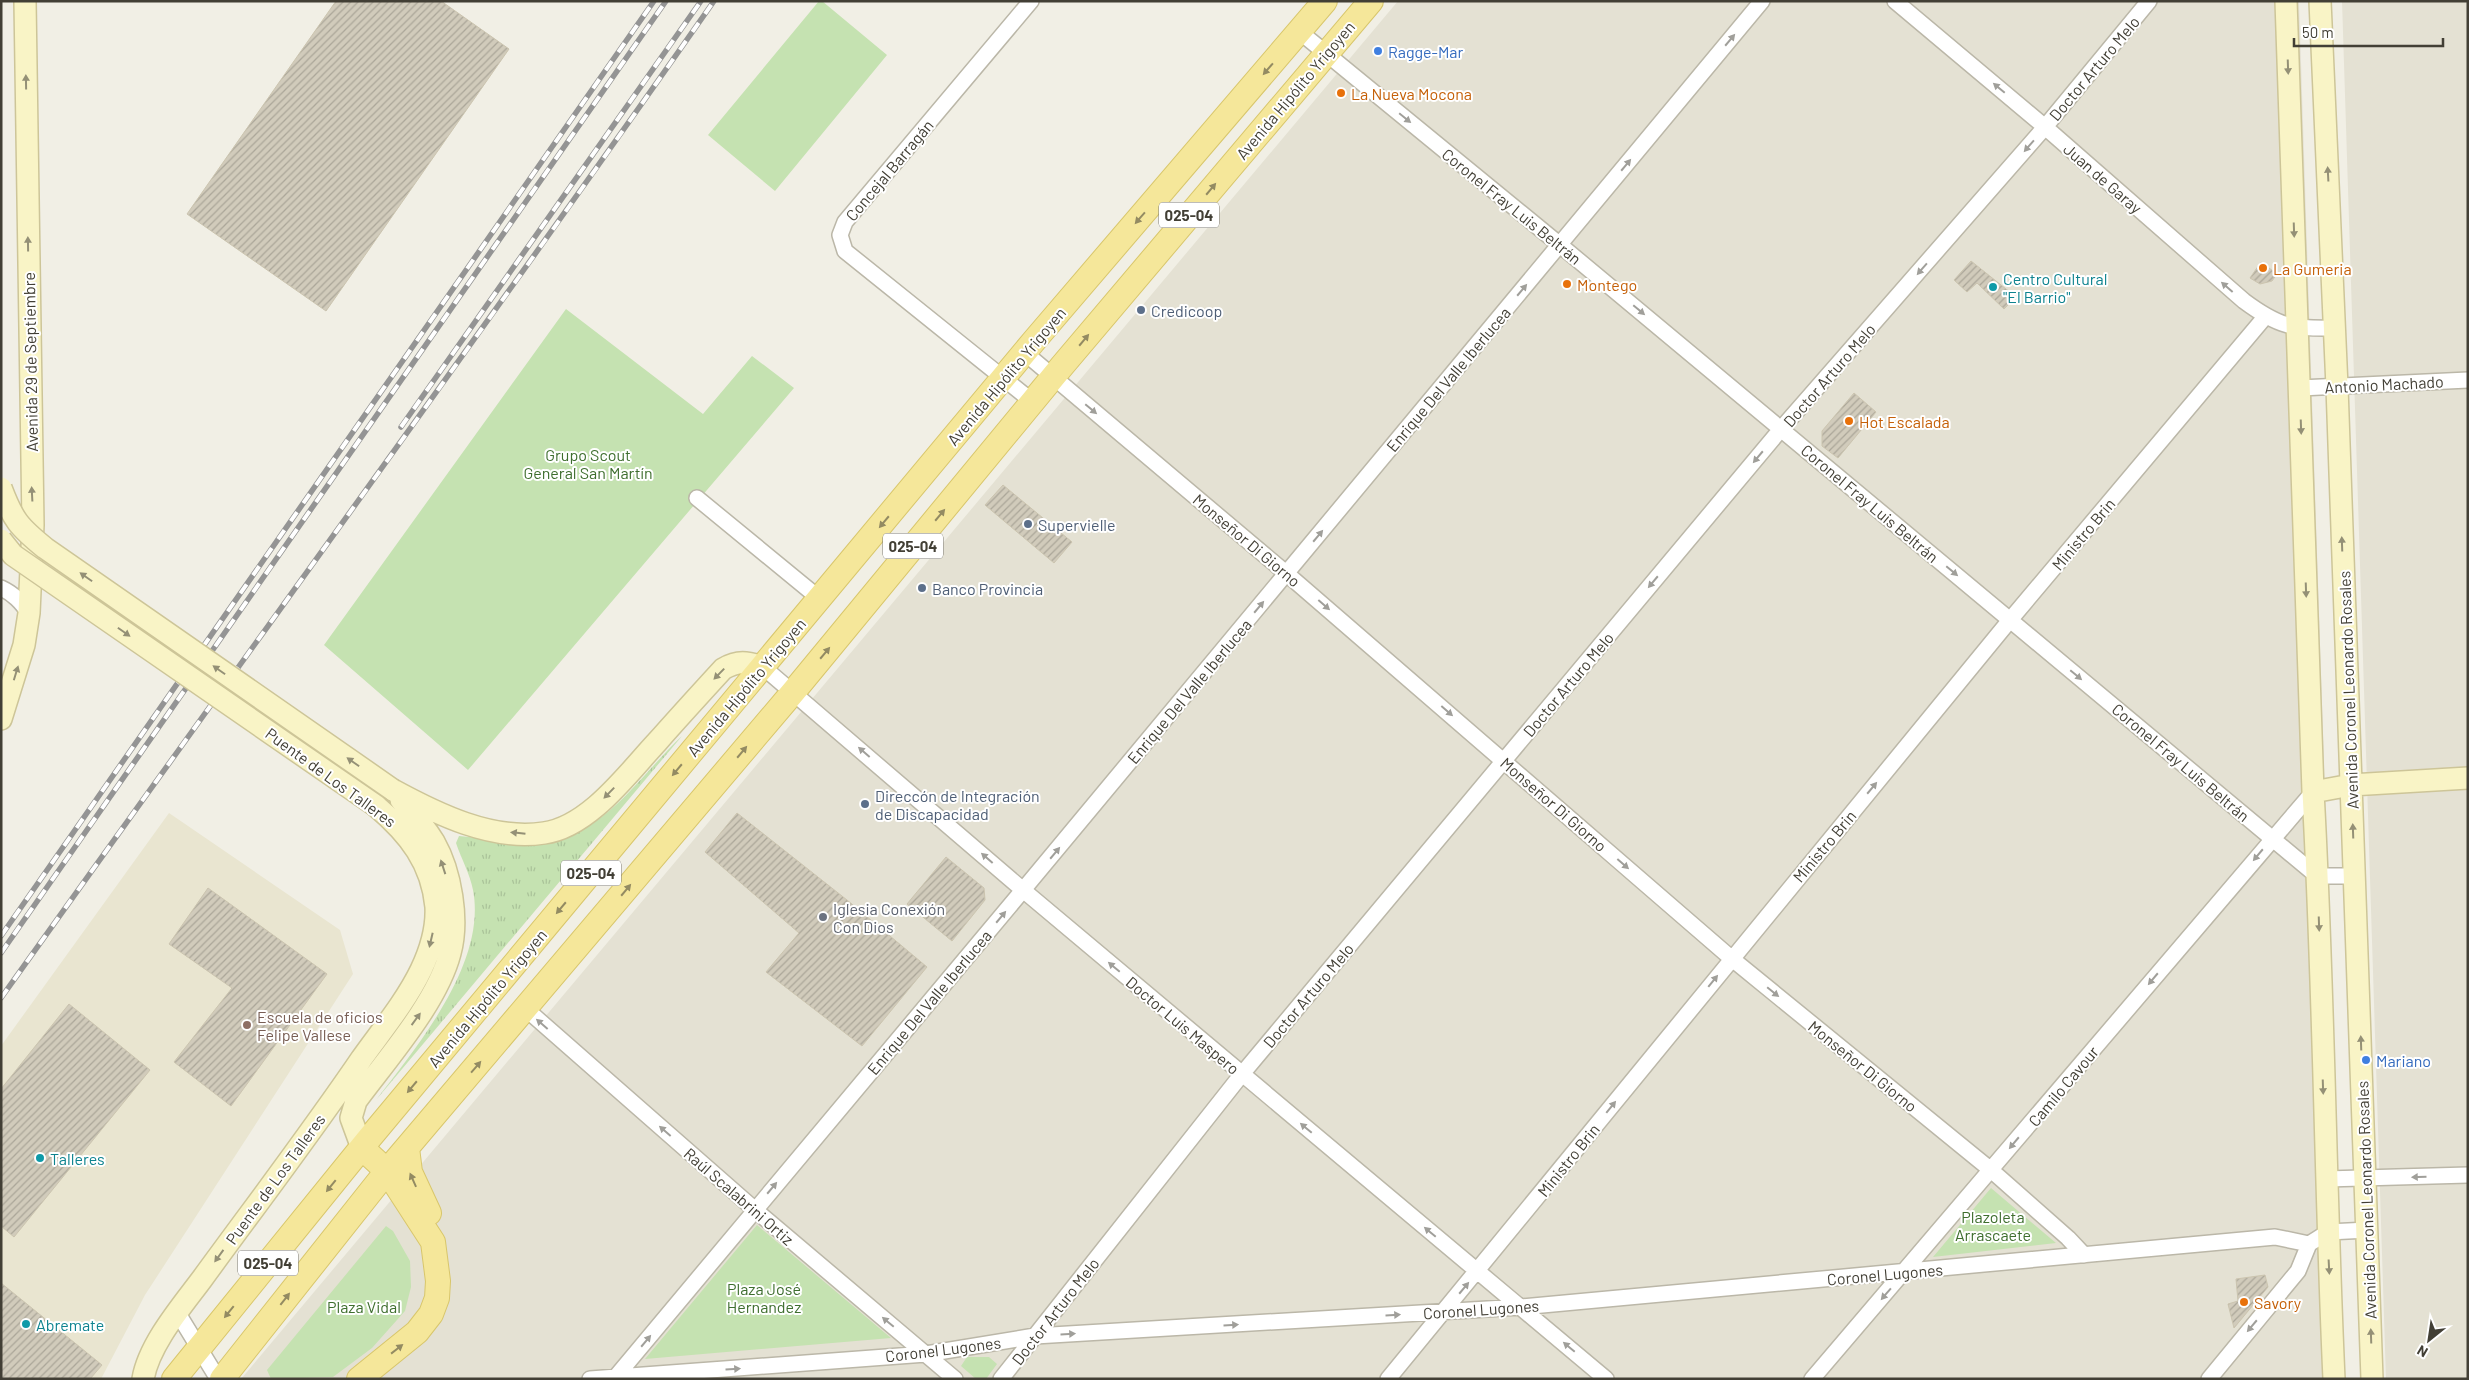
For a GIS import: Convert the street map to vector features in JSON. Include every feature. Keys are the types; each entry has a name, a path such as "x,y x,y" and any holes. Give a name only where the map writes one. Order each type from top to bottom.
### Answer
{"main road":[{"name":"Avenida Hipólito Yrigoyen","path":"174,1379 362,1148 1024,353 1325,1"},
{"name":"Avenida Hipólito Yrigoyen","path":"220,1379 387,1171 794,691 1053,377 1371,1"},
{"path":"362,1148 387,1171 433,1242"},
{"path":"358,1379 403,1345 431,1314 437,1298 438,1281 429,1213 410,1172 407,1148"}],"street":[{"name":"Avenida 29 de Septiembre","path":"1,719 17,671 29,613 33,525 26,1"},
{"name":"Concejal Barragán","path":"1031,1 845,222 840,236 845,251 1033,402"},
{"name":"Enrique Del Valle Iberlucea","path":"614,1378 754,1209 1024,890 1762,1"},
{"name":"Juan de Garay","path":"1895,1 2045,127 2244,301 2265,317 2298,328 2334,328"},
{"name":"Doctor Arturo Melo","path":"1001,1379 1242,1074 1781,429 2045,127 2149,1"},
{"path":"2286,1 2312,792 2318,876 2326,1179 2334,1379"},
{"name":"Avenida Coronel Leonardo Rosales","path":"2320,1 2337,387 2372,1379"},
{"name":"Coronel Fray Luis Beltrán","path":"1300,32 1560,245 2318,876"},
{"name":"Ministro Brin","path":"1388,1379 1478,1272 1731,958 2010,620 2265,317"},
{"name":"Monseñor Di Giorno","path":"1024,353 1287,574 1731,958 1991,1170 2068,1238 2084,1255"},
{"name":"Antonio Machado","path":"2300,388 2468,380"},
{"name":"Puente de Los Talleres","path":"1,488 10,511 21,529 45,548 393,790 453,821 482,828 523,834 545,833 566,826 606,797 724,669 733,663 746,661 763,667"},
{"path":"697,498 820,599"},
{"name":"Puente de Los Talleres","path":"1,540 14,555 376,806 400,826 414,845 429,874 436,908 432,941 421,970 349,1095 351,1118 362,1148"},
{"path":"1,588 11,592 29,613"},
{"name":"Doctor Luis Maspero","path":"763,667 794,691 1024,890 1606,1379"},
{"path":"2312,792 2351,785 2468,778"},
{"name":"Puente de Los Talleres","path":"142,1379 150,1356 177,1312 349,1095 429,998 450,954 454,930 445,869 435,843 419,820 393,790"},
{"name":"Camilo Cavour","path":"1812,1379 2312,792"},
{"path":"2318,876 2354,876"},
{"name":"Raúl Scalabrini Ortiz","path":"526,1009 754,1209 955,1379"},
{"path":"2326,1179 2468,1175"},
{"path":"2209,1379 2298,1271 2310,1244 2328,1232 2368,1230"},
{"name":"Coronel Lugones","path":"590,1379 926,1354 1035,1336 1521,1307 2275,1237 2310,1244"},
{"path":"177,1312 220,1379"}],"shaded area":[{"path":"1398,1 2299,1 2344,1379 241,1379"},
{"path":"2342,1 2468,1 2468,1379 2386,1379"},
{"path":"169,813 340,930 353,974 145,1295 101,1379 1,1379 1,1046"}],"green space":[{"path":"819,1 822,1 887,55 775,191 708,135"},
{"name":"Grupo Scout General San Martín","path":"566,309 703,414 752,356 794,388 468,770 324,645"},
{"path":"682,736 376,1100 429,1029 446,1002 460,974 470,946 475,918 473,890 456,843 459,836 506,842 535,843 558,840 580,831 599,819 617,804"},
{"name":"Plazoleta Arrascaete","path":"1991,1188 2056,1243 1933,1257"},
{"name":"Plaza José Hernandez","path":"757,1225 891,1338 645,1359"},
{"name":"Plaza Vidal","path":"386,1226 393,1231 410,1261 411,1287 405,1311 372,1348 333,1377 271,1379 267,1370"},
{"path":"967,1357 989,1357 997,1364 986,1379 976,1379 961,1366"}],"building":[{"path":"336,1 441,1 509,49 326,311 187,214"},
{"name":"Centro Cultural \"El Barrio\"","path":"1971,261 2016,297 2004,309 1977,283 1967,292 1954,280"},
{"name":"La Gumeria","path":"2261,262 2277,274 2272,281 2260,284 2250,278"},
{"name":"Hot Escalada","path":"1854,393 1876,412 1838,458 1822,446 1822,431"},
{"name":"Supervielle","path":"1003,485 1072,542 1054,563 985,505"},
{"name":"Iglesia Conexión Con Dios","path":"737,813 847,900 927,967 862,1046 766,972 799,933 705,852"},
{"path":"946,857 984,888 985,900 952,941 907,904"},
{"name":"Escuela de oficios Felipe Vallese","path":"208,888 327,974 231,1106 174,1062 232,988 169,944"},
{"name":"Talleres","path":"69,1004 150,1070 14,1237 1,1226 1,1089"},
{"name":"Savory","path":"2265,1275 2268,1287 2234,1328 2228,1304 2238,1301 2236,1279"},
{"name":"Abremate","path":"1,1283 102,1365 90,1379 1,1379"}],"railway":[{"path":"1,936 654,1"},
{"path":"1,953 666,1"},
{"path":"401,427 701,1"},
{"path":"1,998 714,1"}],"place":[{"name":"Ragge-Mar","path":"1378,51"},
{"name":"La Nueva Mocona","path":"1341,93"},
{"name":"La Gumeria","path":"2263,268"},
{"name":"Montego","path":"1567,284"},
{"name":"Centro Cultural \"El Barrio\"","path":"1993,287"},
{"name":"Credicoop","path":"1141,310"},
{"name":"Hot Escalada","path":"1849,421"},
{"name":"Supervielle","path":"1028,524"},
{"name":"Banco Provincia","path":"922,588"},
{"name":"Direccón de Integración de Discapacidad","path":"865,804"},
{"name":"Iglesia Conexión Con Dios","path":"823,917"},
{"name":"Escuela de oficios Felipe Vallese","path":"247,1025"},
{"name":"Mariano","path":"2366,1060"},
{"name":"Talleres","path":"40,1158"},
{"name":"Savory","path":"2244,1302"},
{"name":"Abremate","path":"26,1324"}]}
